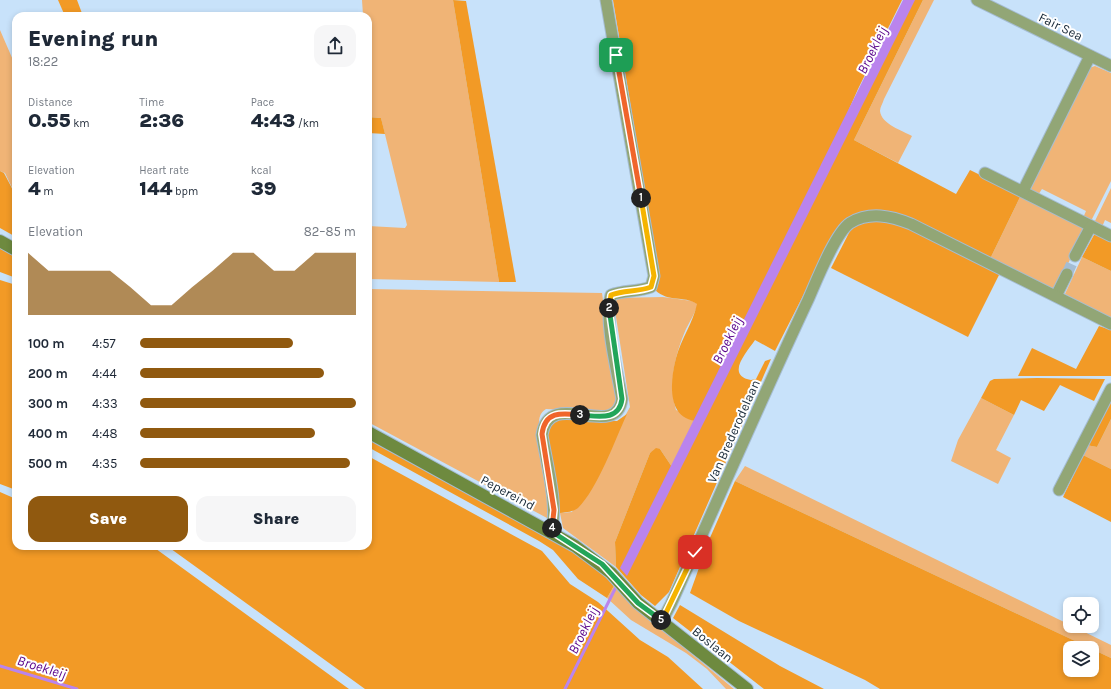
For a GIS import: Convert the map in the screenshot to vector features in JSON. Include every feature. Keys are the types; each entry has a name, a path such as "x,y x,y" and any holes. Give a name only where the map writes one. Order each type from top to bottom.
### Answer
{"main road":[{"path":"0,241 12,248"},
{"name":"Pepereind","path":"372,434 551,531 575,546 611,573 638,603 662,621"},
{"name":"Boslaan","path":"662,621 747,689"}],"street":[{"path":"551,531 554,510 542,434 543,426 551,416 562,413 606,417 615,414 621,407 622,399 608,305 611,295 620,291 643,290 651,287 654,276 606,0"},
{"name":"Fair Sea","path":"977,0 1111,66"},
{"path":"1023,191 1090,56"},
{"path":"985,173 1111,236"},
{"name":"Van Brederodelaan","path":"662,621 830,252 843,230 850,224 862,218 882,215 911,224 1111,324"},
{"path":"1075,256 1091,226"},
{"path":"1056,296 1067,274"},
{"path":"1059,490 1111,389"}],"shaded area":[{"path":"58,0 77,0 82,12 63,12"},
{"path":"362,0 453,0 499,282 372,279 372,226 405,228 407,225 381,118 372,117 372,12 363,12"},
{"path":"453,0 466,1 516,282 499,282"},
{"path":"613,0 902,0 858,89 808,202 910,0 923,0 854,140 956,194 970,170 1021,195 990,259 922,226 856,216 839,225 775,351 755,340 740,363 740,373 743,377 751,380 756,379 765,361 771,359 669,592 655,606 641,595 616,567 615,542 650,453 656,448 660,449 674,470 699,421 688,419 681,414 676,407 672,388 672,378 676,358 693,318 697,304 692,301 671,298 660,294 655,290 659,282 658,271"},
{"path":"903,0 915,0 627,576 620,568"},
{"path":"923,0 934,0 884,99 880,110 881,116 884,120 912,136 898,163 854,140"},
{"path":"0,30 12,58 12,188 5,173 0,171"},
{"path":"1095,66 1111,73 1111,181 1091,221 1083,218 1086,211 1042,189 1038,195 1029,188 1089,68"},
{"path":"372,117 381,118 385,134 372,133"},
{"path":"0,171 4,173 12,188 12,235 0,228"},
{"path":"1111,188 1111,223 1105,220 1102,227 1094,223"},
{"path":"1021,195 1081,225 1084,229 1055,292 990,259"},
{"path":"865,221 897,222 1000,273 968,337 831,268 852,227"},
{"path":"1095,233 1111,241 1111,271 1082,257"},
{"path":"0,246 12,252 12,276 0,272"},
{"path":"1082,257 1111,271 1111,318 1065,294"},
{"path":"0,280 12,284 12,488 0,484"},
{"path":"372,289 602,293 618,408 604,412 546,409 542,412 539,425 552,518 547,518 372,424"},
{"path":"663,297 692,301 698,304 686,329 676,358 673,389 676,410 699,421 674,470 660,449 650,453 615,542 616,567 563,528 560,513 572,512 630,407 613,298"},
{"path":"1099,326 1111,330 1111,376 1018,376 1032,348 1076,369"},
{"path":"994,379 1105,379 1094,401 1060,385 1044,411 1021,400 1014,415 981,398 990,381"},
{"path":"1111,394 1111,419 1097,447 1086,445"},
{"path":"981,398 1014,415 996,450 1011,458 998,484 951,461 958,440"},
{"path":"627,414 592,489 578,508 570,512 560,513 547,430 550,419 617,421"},
{"path":"1111,419 1111,469 1083,455 1086,445 1097,447"},
{"path":"372,439 557,538 606,575 615,584 607,598 578,579 553,550 372,449"},
{"path":"1083,455 1111,469 1111,522 1063,497"},
{"path":"372,458 542,551 570,584 598,602 640,640 668,657 703,689 365,689 173,550 372,550"},
{"path":"745,466 1063,622 1063,633 1086,633 1111,645 1111,658 1099,652 1099,641 1075,641 735,481"},
{"path":"735,481 1075,641 1063,641 1063,677 1099,677 1099,652 1111,658 1111,689 880,689 865,680 739,621 690,593 709,540"},
{"path":"0,492 12,497 12,550 158,550 349,689 0,689"},
{"path":"615,584 630,603 734,689 726,689 707,669 686,653 631,620 607,598"},
{"path":"680,605 780,666 824,689 764,689 673,618"}],"waterway":[{"name":"Broekleij","path":"565,689 617,585"},
{"name":"Broekleij","path":"0,666 77,689"}],"tunnel":[{"path":"1067,274 1075,256"}],"route":[{"path":"616,55 654,276 651,287 643,290 620,291 611,295 608,305 622,399 621,407 615,414 606,417 562,413 551,416 543,426 542,434 554,510 551,531 602,564 625,587 638,603 662,621 695,552"}]}
